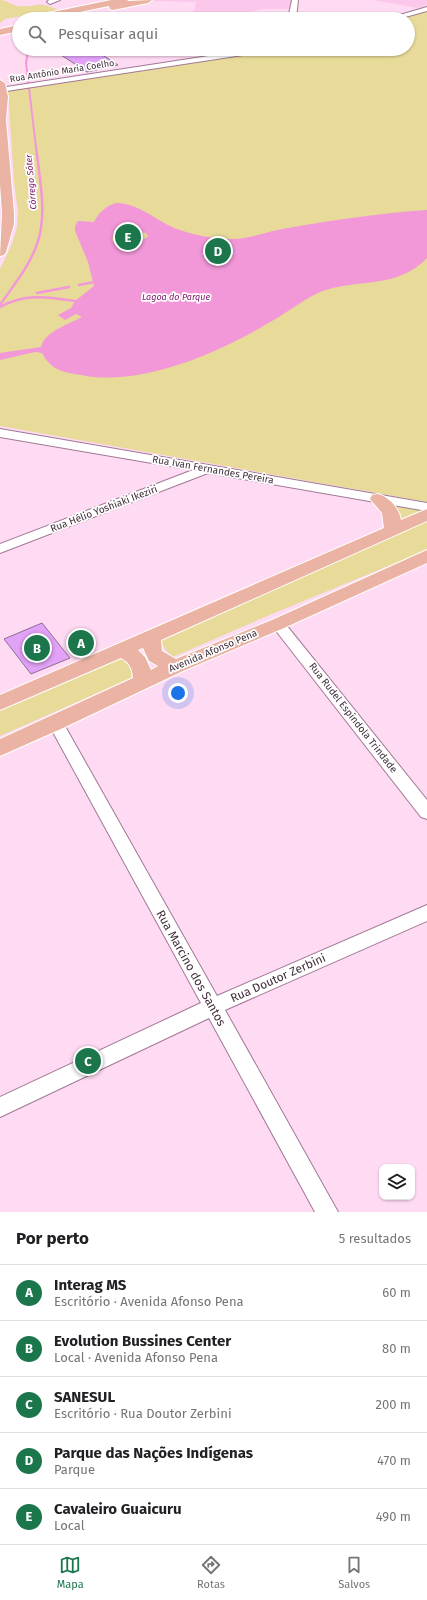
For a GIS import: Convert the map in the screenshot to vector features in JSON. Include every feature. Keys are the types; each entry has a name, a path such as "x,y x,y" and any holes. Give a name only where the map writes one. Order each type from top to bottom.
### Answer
{"main road":[{"path":"67,12 124,0"},
{"path":"92,12 148,0"},
{"path":"1,88 3,98 1,120 3,182 8,224 1,248"},
{"path":"378,499 392,514 394,521 392,531"},
{"path":"0,703 392,531 427,514"},
{"name":"Avenida Afonso Pena","path":"0,748 56,724 176,666 278,624 427,556"},
{"path":"152,636 151,650 155,656 176,666"},
{"path":"121,650 132,654 138,660 143,671 143,682"}],"street":[{"path":"293,12 295,0"},
{"path":"415,12 427,9"},
{"name":"Rua Antônio Maria Coelho","path":"1,88 40,84 224,56"},
{"name":"Rua Ivan Fernandes Pereira","path":"0,433 427,507"},
{"name":"Rua Hélio Yoshiaki Ikeziri","path":"0,549 207,469"},
{"name":"Rua Rudel Espíndola Trindade","path":"278,624 427,812"},
{"name":"Rua Marcino dos Santos","path":"56,724 327,1212"},
{"name":"Rua Doutor Zerbini","path":"0,1107 212,1007 427,913"}],"shaded area":[{"path":"0,0 18,6 46,5 58,10 46,12 12,12 12,18 5,19 0,23"},
{"path":"296,0 296,9 261,9 250,12 194,12 196,2 150,1"},
{"path":"372,0 427,0 427,5 418,8"},
{"path":"427,10 427,502 0,426 0,269 12,244 17,227 18,212 14,181 9,90 228,56 415,56 415,13"},
{"path":"386,503 427,510 395,525"},
{"path":"427,521 427,550 173,657 164,648 160,637"},
{"path":"116,655 130,662 133,670 131,678 0,736 0,705"}],"water":[{"name":"Lagoa do Parque","path":"112,204 124,204 140,209 169,226 183,231 202,236 228,239 250,237 280,229 340,220 427,210 427,258 415,268 403,275 376,282 348,285 320,292 272,321 224,347 201,357 152,372 127,376 104,377 74,374 53,367 45,359 42,353 35,352 0,360 0,353 41,347 43,342 52,333 82,317 76,314 65,320 58,315 71,308 75,301 94,286 88,262 75,231 75,226 78,221 94,222 101,212","holes":["131,231 146,233 148,236 142,240 132,243 122,244 113,242 112,239 113,236"]}],"building":[{"path":"63,56 104,56 118,65 87,72"},
{"path":"42,623 70,658 31,674 4,639"}],"waterway":[{"name":"Córrego Sóter","path":"27,56 26,63 36,147"},
{"name":"Córrego Sóter","path":"0,305 30,261 40,232 42,220 42,195 36,146"},
{"path":"79,285 114,278"},
{"path":"37,293 69,287"},
{"path":"0,307 18,300 37,297 75,301"}],"place":[{"name":"Cavaleiro Guaicuru","path":"128,237"},
{"name":"Parque das Nações Indígenas","path":"218,251"},
{"name":"Interag MS","path":"81,643"},
{"name":"Evolution Bussines Center","path":"37,648"},
{"name":"SANESUL","path":"88,1061"}]}
